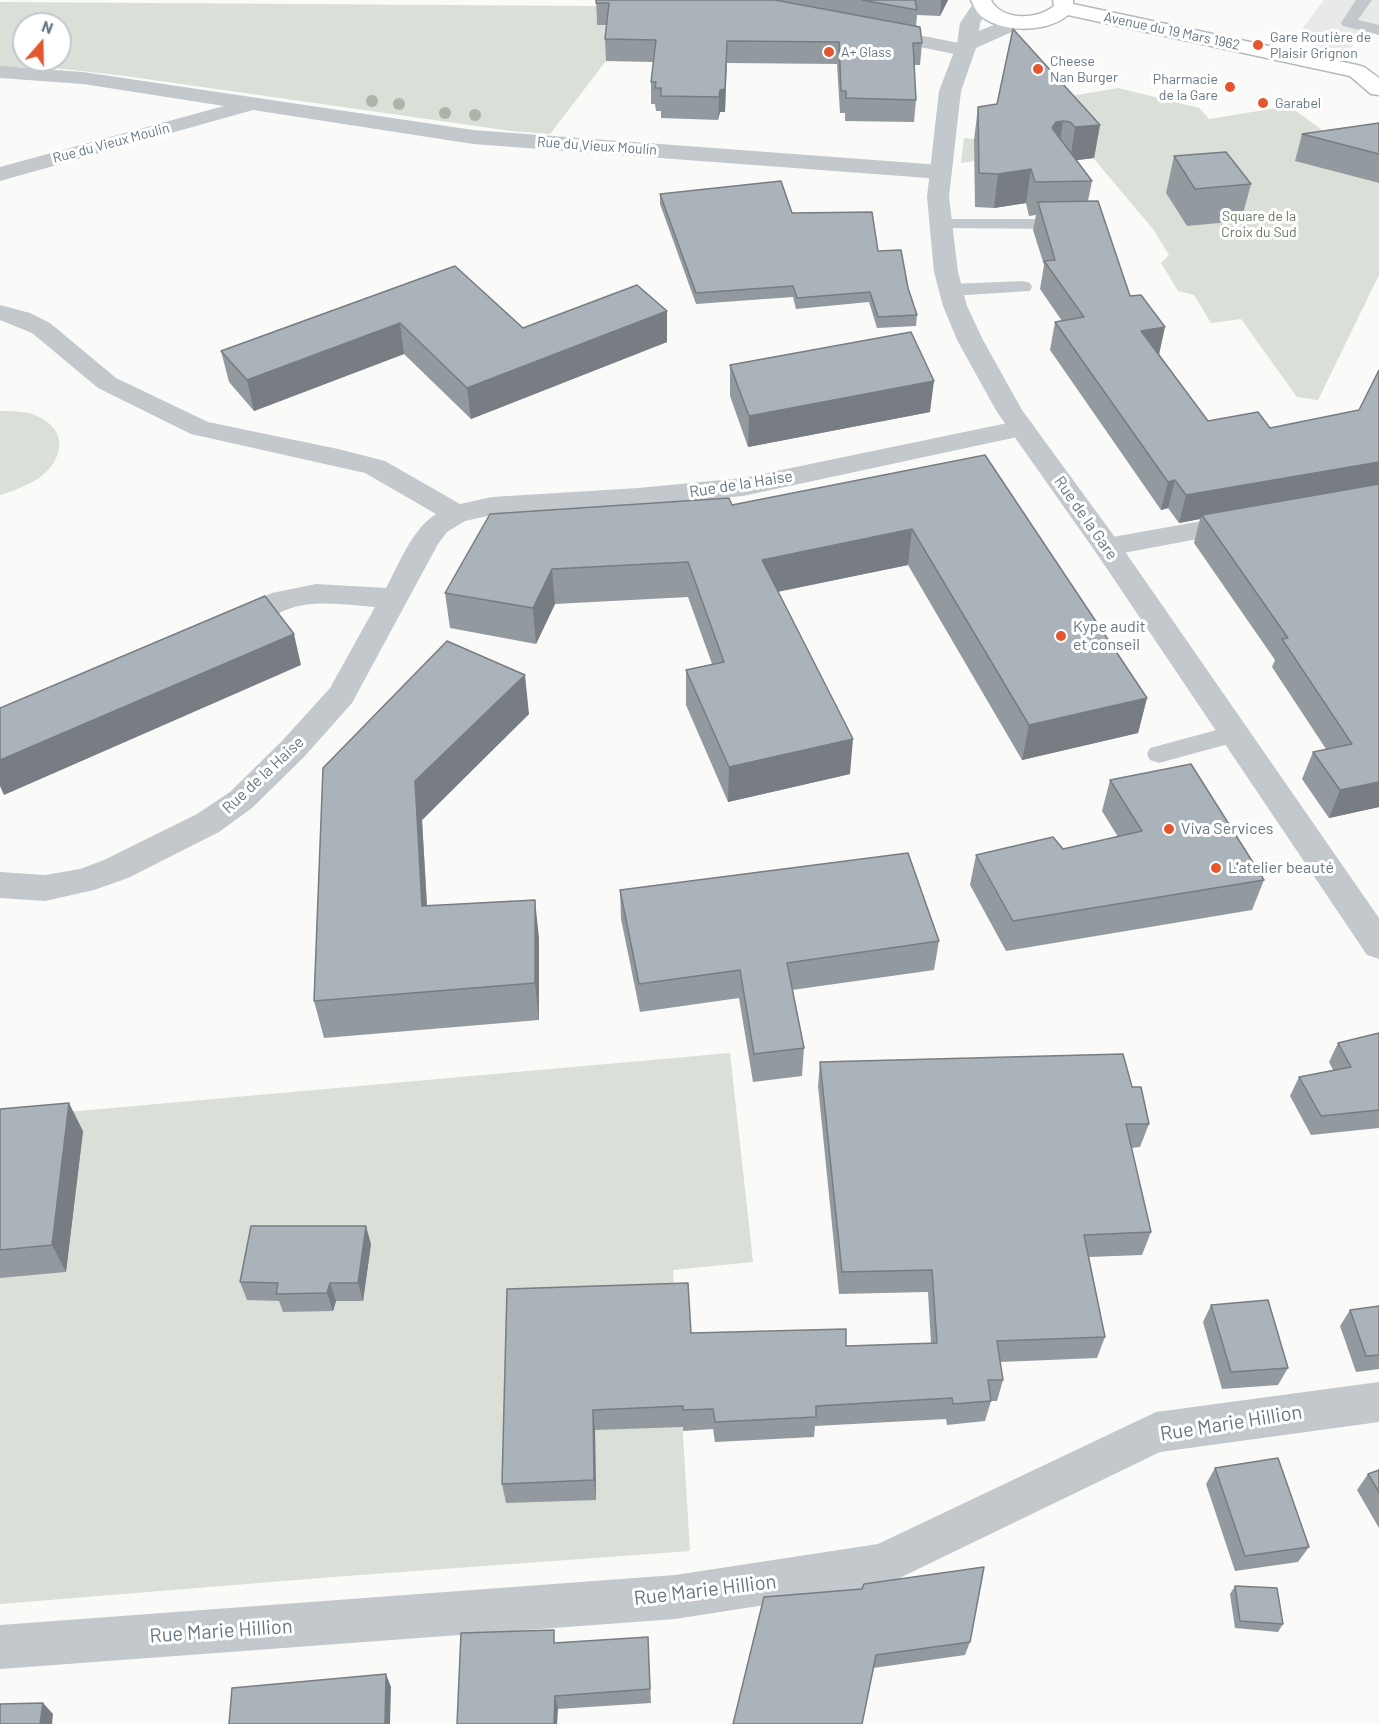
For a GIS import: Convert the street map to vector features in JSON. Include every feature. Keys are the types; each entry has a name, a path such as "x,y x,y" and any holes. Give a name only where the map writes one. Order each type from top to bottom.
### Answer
{"main road":[{"name":"Rue de la Gare","path":"981,3 995,16 1018,21 1043,21 1060,14 1064,4"},
{"name":"Avenue du 19 Mars 1962","path":"1064,4 1357,71 1379,88"}],"street":[{"name":"Rue de la Gare","path":"981,3 970,23 966,47 950,91 938,197 946,272 970,340 1022,428 1107,547 1379,945"},
{"name":"Rue de la Gare","path":"966,47 1018,21"},
{"path":"856,29 966,47"},
{"name":"Rue du Vieux Moulin","path":"0,72 83,78 473,137 940,172"},
{"name":"Rue du Vieux Moulin","path":"4,167 256,104"},
{"path":"0,312 21,318 41,328 107,383 200,428 375,467 456,514"},
{"name":"Rue de la Haise","path":"0,885 45,888 82,881 107,872 208,824 241,800 293,749 341,695 369,648 393,598 426,541 437,526 456,514 492,506 638,497 743,487 1022,428"},
{"path":"1107,547 1269,518"},
{"path":"206,634 282,600 316,594 393,598"},
{"name":"Rue Marie Hillion","path":"0,1647 675,1597 880,1565 1156,1432 1379,1402"}],"lane":[{"path":"1364,0 1349,23 1379,30"},
{"path":"1357,71 1379,75"},
{"path":"940,224 1086,223"},
{"path":"951,290 1023,287"},
{"path":"1158,754 1235,734"}],"shaded area":[{"path":"1324,0 1379,0 1379,28 1362,29 1348,53 1293,41"}],"green space":[{"path":"0,2 596,6 597,24 610,25 606,61 550,134 511,131 72,70 72,12 12,12 12,67 0,67"},
{"name":"Square de la Croix du Sud","path":"1118,88 1199,108 1209,119 1289,106 1351,151 1341,173 1379,183 1379,275 1318,400 1297,397 1241,319 1211,323 1194,295 1178,291 1161,263 1169,255 1153,229 1083,146 961,163 964,138 1033,145 1071,96"},
{"path":"0,411 14,411 37,416 54,429 59,445 54,463 39,478 0,495"},
{"path":"730,1053 753,1262 673,1270 690,1551 0,1604 0,1118"}],"building":[{"path":"596,0 775,0 920,27 922,43 913,43 916,100 846,98 846,91 841,91 839,42 727,41 725,89 720,90 719,97 661,96 661,88 655,88 656,82 651,82 656,40 605,39 609,3 596,3"},
{"path":"862,0 915,0 917,10"},
{"path":"1013,29 1100,125 1075,127 1070,122 1063,121 1056,122 1052,128 1092,181 1035,182 1031,169 998,174 979,173 978,107 997,104"},
{"path":"1379,123 1379,154 1302,134"},
{"path":"1226,152 1251,184 1195,189 1174,156"},
{"path":"781,181 792,213 872,212 878,251 901,250 908,288 917,315 878,317 870,292 797,298 793,286 696,293 660,194"},
{"path":"1098,201 1130,296 1141,295 1165,327 1141,331 1208,421 1258,412 1270,428 1359,410 1379,370 1379,462 1186,495 1175,480 1168,482 1055,322 1084,317 1044,261 1055,260 1038,202"},
{"path":"455,266 523,328 637,285 667,311 467,388 400,323 247,380 221,351"},
{"path":"911,332 934,381 749,416 730,365"},
{"path":"985,455 1147,698 1029,725 912,529 762,560 853,739 729,767 686,670 724,662 688,562 552,569 533,608 445,593 490,514 729,498 732,505"},
{"path":"1379,484 1379,782 1340,790 1313,752 1352,744 1282,639 1288,638 1202,515"},
{"path":"265,596 294,634 0,760 0,708"},
{"path":"447,641 525,675 415,781 422,906 535,900 535,983 314,1001 323,768"},
{"path":"1191,764 1264,880 1013,921 976,855 1053,837 1063,849 1142,831 1110,780"},
{"path":"908,853 939,941 787,963 804,1048 754,1054 740,970 639,984 620,890"},
{"path":"1379,1033 1379,1110 1321,1116 1299,1077 1351,1067 1338,1043"},
{"path":"1123,1054 1132,1087 1141,1087 1149,1124 1126,1124 1151,1232 1084,1235 1105,1337 997,1341 1003,1380 988,1380 991,1401 953,1404 952,1398 816,1406 816,1417 715,1422 713,1409 683,1410 683,1406 593,1410 594,1480 502,1484 507,1289 688,1283 691,1333 846,1329 846,1346 937,1343 932,1270 842,1272 820,1062"},
{"path":"69,1103 52,1245 0,1250 0,1109"},
{"path":"251,1226 366,1226 358,1283 330,1283 327,1293 276,1294 278,1283 240,1282"},
{"path":"1268,1300 1288,1368 1231,1372 1211,1305"},
{"path":"1379,1306 1379,1355 1366,1356 1350,1310"},
{"path":"1278,1458 1309,1547 1245,1556 1215,1468"},
{"path":"1379,1470 1379,1492 1368,1474"},
{"path":"984,1567 970,1642 876,1655 862,1724 733,1724 764,1597 862,1589 864,1584"},
{"path":"1235,1586 1277,1588 1283,1624 1240,1621"},
{"path":"554,1630 554,1643 648,1637 650,1689 555,1696 554,1724 457,1724 461,1633"},
{"path":"386,1674 385,1724 229,1724 232,1688"},
{"path":"43,1703 40,1724 0,1724 0,1704"}],"place":[{"name":"Gare Routière de Plaisir Grignon","path":"1258,45"},
{"name":"A+ Glass","path":"829,52"},
{"name":"Cheese Nan Burger","path":"1038,69"},
{"name":"Pharmacie de la Gare","path":"1230,87"},
{"name":"Garabel","path":"1263,103"},
{"name":"Kype audit et conseil","path":"1061,636"},
{"name":"Viva Services","path":"1169,829"},
{"name":"L'atelier beauté","path":"1216,868"}]}
